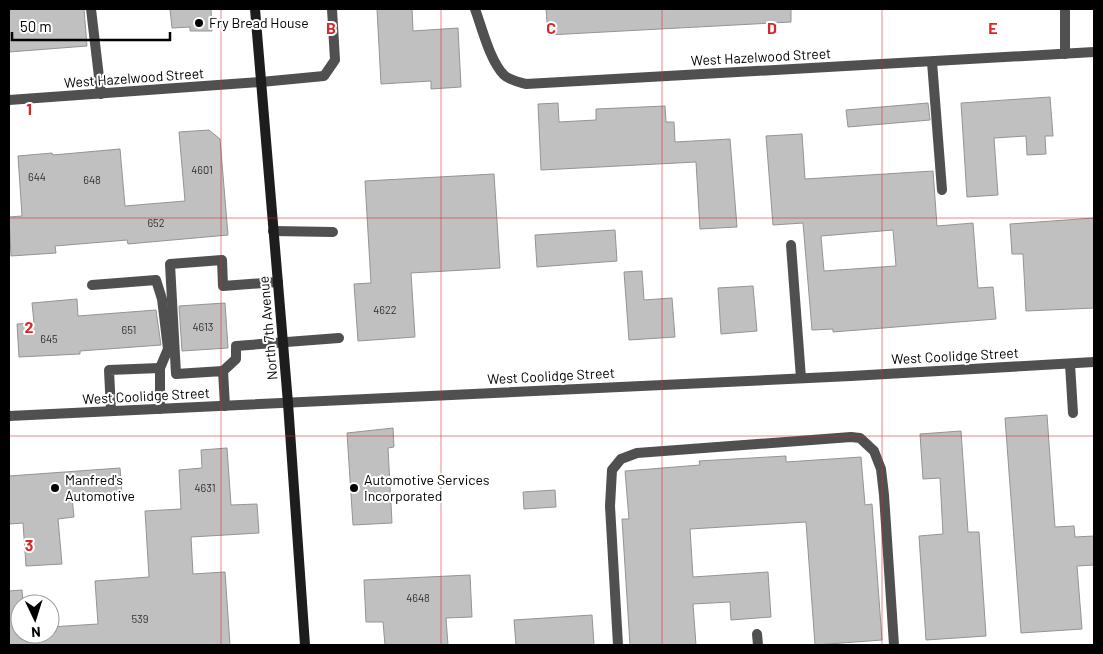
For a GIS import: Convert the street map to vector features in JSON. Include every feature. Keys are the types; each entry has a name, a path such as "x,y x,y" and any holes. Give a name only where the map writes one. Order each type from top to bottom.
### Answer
{"main road":[{"name":"North 7th Avenue","path":"255,9 288,403 305,645"}],"street":[{"path":"92,9 101,94"},
{"name":"West Hazelwood Street","path":"9,100 324,76 336,60 332,9"},
{"name":"West Hazelwood Street","path":"475,9 494,59 504,75 512,80 526,84 1094,52"},
{"path":"1065,9 1065,54"},
{"path":"932,62 942,190"},
{"path":"274,231 333,232"},
{"path":"791,245 801,378"},
{"path":"278,282 223,286 222,260 170,264 176,374 223,371 236,359 236,346 339,338"},
{"path":"92,285 156,280 162,299 168,349 160,368 160,408"},
{"name":"West Coolidge Street","path":"9,416 1094,362"},
{"path":"1070,364 1073,412"},
{"path":"111,411 109,370 160,368"},
{"path":"223,371 225,406"},
{"path":"618,645 610,506 612,470 621,458 638,453 851,437 860,438 874,451 881,469 894,645"},
{"path":"757,634 758,645"}],"building":[{"path":"9,9 84,9 87,46 9,52"},
{"path":"170,9 211,9 212,31 190,31 190,27 172,28"},
{"path":"377,9 412,9 413,31 458,28 461,87 431,89 431,81 381,84"},
{"path":"546,9 791,9 791,22 548,35"},
{"path":"1050,97 1053,136 1045,136 1046,154 1027,155 1026,136 994,138 998,195 967,197 961,103"},
{"path":"558,103 559,122 596,120 596,109 665,106 666,122 674,122 675,142 730,139 737,227 700,229 696,162 541,170 538,104"},
{"path":"928,103 930,120 848,127 846,110"},
{"path":"209,130 220,139 228,235 128,244 127,240 55,246 56,253 11,256 9,217 22,216 18,156 120,149 125,206 185,201 179,132"},
{"path":"802,134 805,179 933,171 937,226 973,223 978,288 993,287 996,319 833,332 833,329 812,330 803,223 773,225 766,136","holes":["893,230 896,266 824,271 821,236"]},
{"path":"494,174 500,268 411,273 415,337 358,341 354,284 371,283 365,181"},
{"path":"1094,218 1094,308 1026,311 1023,254 1012,254 1010,224"},
{"path":"615,230 617,261 537,267 535,235"},
{"path":"642,271 644,300 672,298 675,337 629,340 624,272"},
{"path":"753,286 757,331 721,334 718,288"},
{"path":"77,299 78,316 156,310 161,345 80,351 80,354 19,357 17,324 34,323 32,303"},
{"path":"225,303 228,348 182,351 179,306"},
{"path":"1047,415 1055,527 1074,526 1075,537 1094,536 1094,565 1077,566 1082,629 1021,633 1005,418"},
{"path":"393,428 394,447 388,448 392,523 353,525 347,433"},
{"path":"961,431 968,532 979,532 986,636 926,640 919,536 943,534 940,478 923,479 920,434"},
{"path":"227,448 231,505 257,504 259,533 191,537 193,574 225,572 230,645 9,645 9,591 22,590 22,594 10,594 10,644 60,644 60,626 98,624 95,581 149,577 145,511 181,509 179,470 202,468 201,450"},
{"path":"786,456 786,462 861,457 865,505 872,504 882,640 815,645 806,522 690,529 693,577 768,572 771,617 731,620 730,602 693,604 696,645 630,645 622,519 629,519 625,471 700,465 699,461"},
{"path":"120,468 122,494 72,497 74,517 58,519 62,564 26,566 23,523 9,524 9,476"},
{"path":"555,490 556,507 524,509 523,492"},
{"path":"470,575 472,617 446,618 448,645 385,645 383,622 366,622 364,580"},
{"path":"592,615 594,645 516,645 514,620"}],"place":[{"name":"Fry Bread House","path":"199,23"},
{"name":"Manfred's Automotive","path":"55,488"},
{"name":"Automotive Services Incorporated","path":"354,488"}]}
